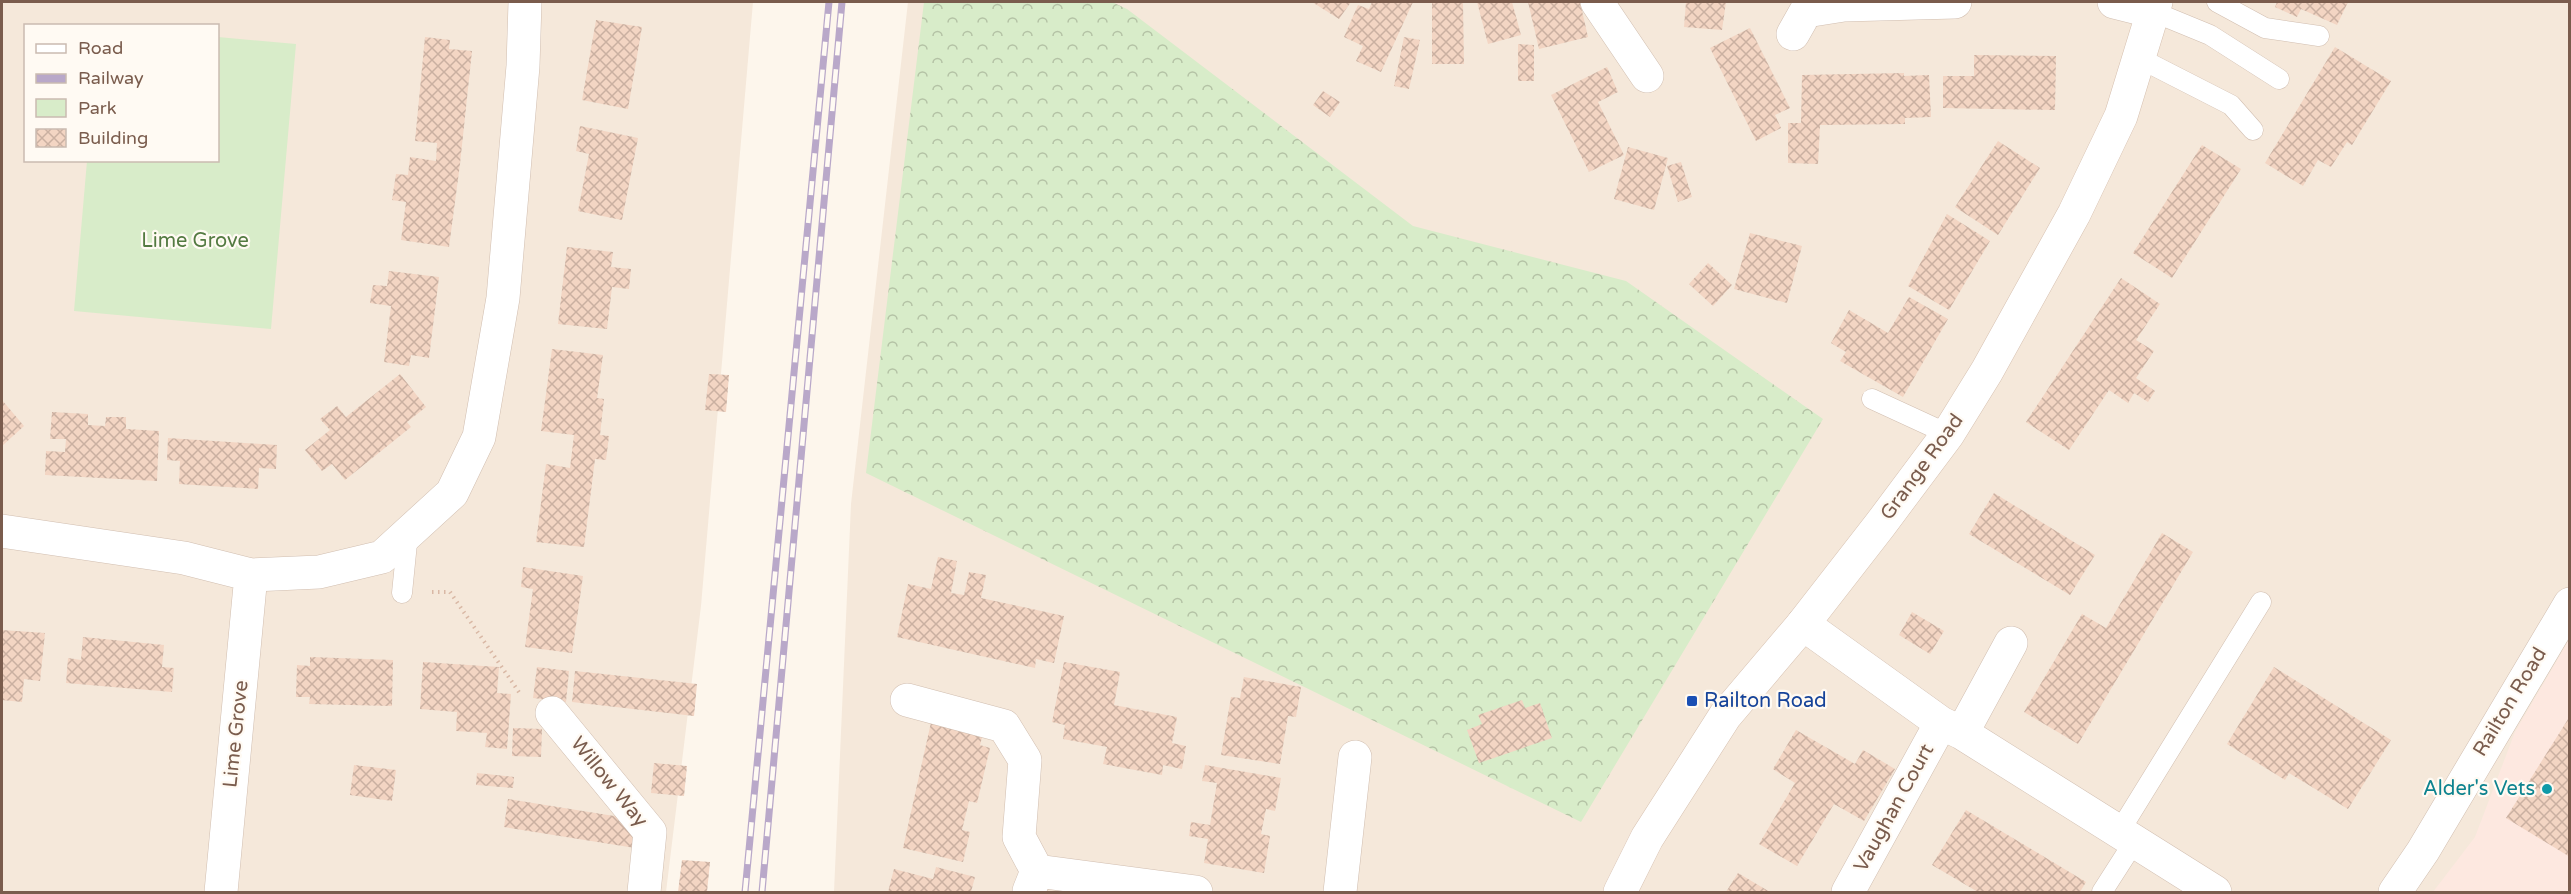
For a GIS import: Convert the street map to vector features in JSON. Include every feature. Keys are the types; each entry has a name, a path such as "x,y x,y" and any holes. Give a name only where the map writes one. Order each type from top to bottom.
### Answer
{"street":[{"path":"2,531 184,558 251,575 319,572 382,557 452,493 479,437 503,298 523,66 525,2"},
{"path":"1597,2 1647,76"},
{"path":"1792,34 1806,11 1844,6 1955,2"},
{"path":"2114,2 2155,7"},
{"name":"Grange Road","path":"1620,892 1647,838 1725,716 1803,624 1948,434 1987,371 2074,214 2121,116 2155,7"},
{"name":"Lime Grove","path":"220,892 251,575"},
{"name":"Railton Road","path":"2395,892 2423,851 2570,604"},
{"path":"1803,624 1952,728 2215,892"},
{"name":"Vaughan Court","path":"1848,892 1952,728 2011,643"},
{"path":"907,700 1004,726 1025,760 1019,837 1033,882 1196,892"},
{"name":"Willow Way","path":"552,712 650,832 644,892"},
{"path":"1340,892 1355,757"}],"lane":[{"path":"2217,2 2265,28 2319,36"},
{"path":"2155,7 2210,35 2279,79"},
{"path":"2139,58 2231,105 2253,130"},
{"path":"1872,399 1948,434"},
{"path":"402,592 408,533"},
{"path":"2102,892 2127,837 2261,602"}],"path":[{"path":"402,592 450,592 525,700 552,712"}],"shaded area":[{"path":"2,2 753,2 701,606 666,892 2,892"},
{"path":"908,2 2569,2 2569,892 834,892 851,504"},
{"path":"2569,640 2569,892 2433,892 2475,837 2515,732"}],"green space":[{"path":"924,2 1112,2 1127,9 1413,226 1626,281 1823,419 1581,822 866,473"},
{"name":"Lime Grove","path":"219,37 296,44 271,329 74,311 87,162 219,162"}],"building":[{"path":"1312,2 1351,2 1339,19"},
{"path":"1372,2 1413,2 1381,72 1356,61 1363,46 1344,37 1358,5 1369,9"},
{"path":"1432,2 1463,2 1464,64 1432,64"},
{"path":"1477,2 1512,2 1521,35 1488,44"},
{"path":"1528,2 1580,2 1588,37 1539,49"},
{"path":"1686,2 1726,2 1722,30 1684,27"},
{"path":"2277,2 2348,2 2337,25 2301,9 2297,17 2275,7"},
{"path":"596,20 642,27 628,109 582,100"},
{"path":"1750,28 1790,108 1775,115 1781,128 1756,141 1710,48"},
{"path":"425,37 450,40 449,49 472,51 449,247 401,240 406,202 392,200 396,174 408,175 410,157 436,161 437,143 415,141"},
{"path":"1404,37 1420,40 1409,89 1394,86"},
{"path":"1518,44 1534,45 1534,81 1518,81"},
{"path":"2335,47 2391,81 2352,145 2347,142 2331,167 2318,160 2303,186 2265,163"},
{"path":"1974,55 2056,56 2055,110 1943,108 1943,76 1974,76"},
{"path":"1607,67 1618,92 1598,102 1624,155 1589,172 1551,95"},
{"path":"1904,73 1904,76 1929,75 1931,117 1905,118 1905,124 1820,125 1818,164 1788,163 1788,123 1801,123 1802,75"},
{"path":"1323,91 1340,102 1330,117 1313,105"},
{"path":"580,126 638,138 622,220 578,211 589,154 576,151"},
{"path":"1998,141 2040,168 1998,235 1955,207"},
{"path":"2202,145 2241,169 2172,278 2133,253"},
{"path":"1628,147 1668,158 1654,210 1614,199"},
{"path":"1681,162 1692,197 1678,202 1667,166"},
{"path":"1947,214 1990,241 1949,310 1908,286"},
{"path":"1750,233 1802,246 1787,303 1734,289"},
{"path":"567,247 613,252 611,267 631,269 629,289 612,287 607,329 558,324"},
{"path":"1708,263 1732,285 1713,306 1689,284"},
{"path":"389,271 439,277 429,358 411,355 409,366 384,362 391,306 370,303 373,285 387,286"},
{"path":"2121,278 2160,304 2136,340 2154,351 2136,378 2155,391 2148,402 2134,393 2128,403 2109,390 2069,450 2026,422"},
{"path":"1909,297 1948,319 1903,397 1840,361 1846,352 1831,343 1849,310 1888,333"},
{"path":"552,349 603,355 597,398 604,399 600,435 609,436 606,460 595,459 584,547 536,542 546,464 570,468 574,435 541,431"},
{"path":"400,374 426,407 407,422 411,427 345,480 332,464 322,471 305,450 330,430 320,419 337,406 346,417"},
{"path":"709,374 729,375 726,412 705,410"},
{"path":"2,400 24,426 2,446"},
{"path":"52,412 88,414 88,425 105,426 106,417 126,417 126,429 159,431 157,481 45,475 46,451 65,452 66,439 50,439"},
{"path":"168,438 277,445 276,469 259,468 258,489 179,484 180,461 167,460"},
{"path":"1994,493 2095,555 2070,595 1969,534"},
{"path":"2162,533 2193,552 2078,744 2024,712 2082,614 2106,628"},
{"path":"938,557 957,561 951,593 964,595 969,572 986,575 981,598 1064,616 1054,663 1036,659 1035,668 897,637 908,584 931,589"},
{"path":"523,567 583,576 572,653 525,647 533,589 521,587"},
{"path":"1912,612 1944,631 1930,654 1899,635"},
{"path":"2,630 45,633 40,681 24,679 22,702 2,700"},
{"path":"83,637 164,645 162,667 174,668 172,692 66,683 68,658 81,660"},
{"path":"310,657 393,660 392,706 309,704 310,697 296,697 297,665 310,666"},
{"path":"423,662 499,667 497,693 511,694 507,749 485,747 487,733 456,731 457,712 420,709"},
{"path":"1064,662 1120,672 1114,705 1177,717 1172,743 1186,746 1182,769 1163,765 1162,775 1103,764 1107,747 1063,739 1065,725 1052,722"},
{"path":"537,667 569,671 566,702 533,698"},
{"path":"2274,667 2391,740 2348,809 2289,773 2285,780 2227,744"},
{"path":"575,671 697,684 694,716 572,702"},
{"path":"1244,677 1301,687 1296,717 1288,716 1280,764 1221,755 1231,697 1240,698"},
{"path":"1522,700 1525,708 1540,703 1552,738 1479,763 1467,730 1482,724 1478,715"},
{"name":"Alder's Vets","path":"2570,716 2570,857 2506,818"},
{"path":"932,718 984,730 980,745 990,748 977,803 969,801 962,830 970,832 963,862 903,848"},
{"path":"513,728 542,729 541,757 512,756"},
{"path":"1796,730 1855,764 1863,750 1895,769 1864,821 1834,804 1797,866 1759,844 1795,783 1773,769"},
{"path":"654,763 687,766 684,796 651,793"},
{"path":"354,765 396,770 392,801 350,795"},
{"path":"1205,765 1281,778 1275,811 1266,809 1261,834 1270,836 1264,873 1204,863 1208,839 1189,836 1191,822 1210,825 1217,783 1202,781"},
{"path":"477,773 514,777 513,788 476,785"},
{"path":"508,799 639,820 635,848 504,827"},
{"path":"1966,810 2086,882 2080,892 1978,892 1932,865"},
{"path":"682,860 710,862 707,892 678,892"},
{"path":"936,867 975,877 971,892 888,892 894,869 933,879"},
{"path":"1738,873 1770,892 1726,892"}],"railway":[{"path":"745,892 829,2"},
{"path":"762,892 842,2"}],"place":[{"name":"Railton Road","path":"1692,701"},
{"name":"Alder's Vets","path":"2547,789"}]}
